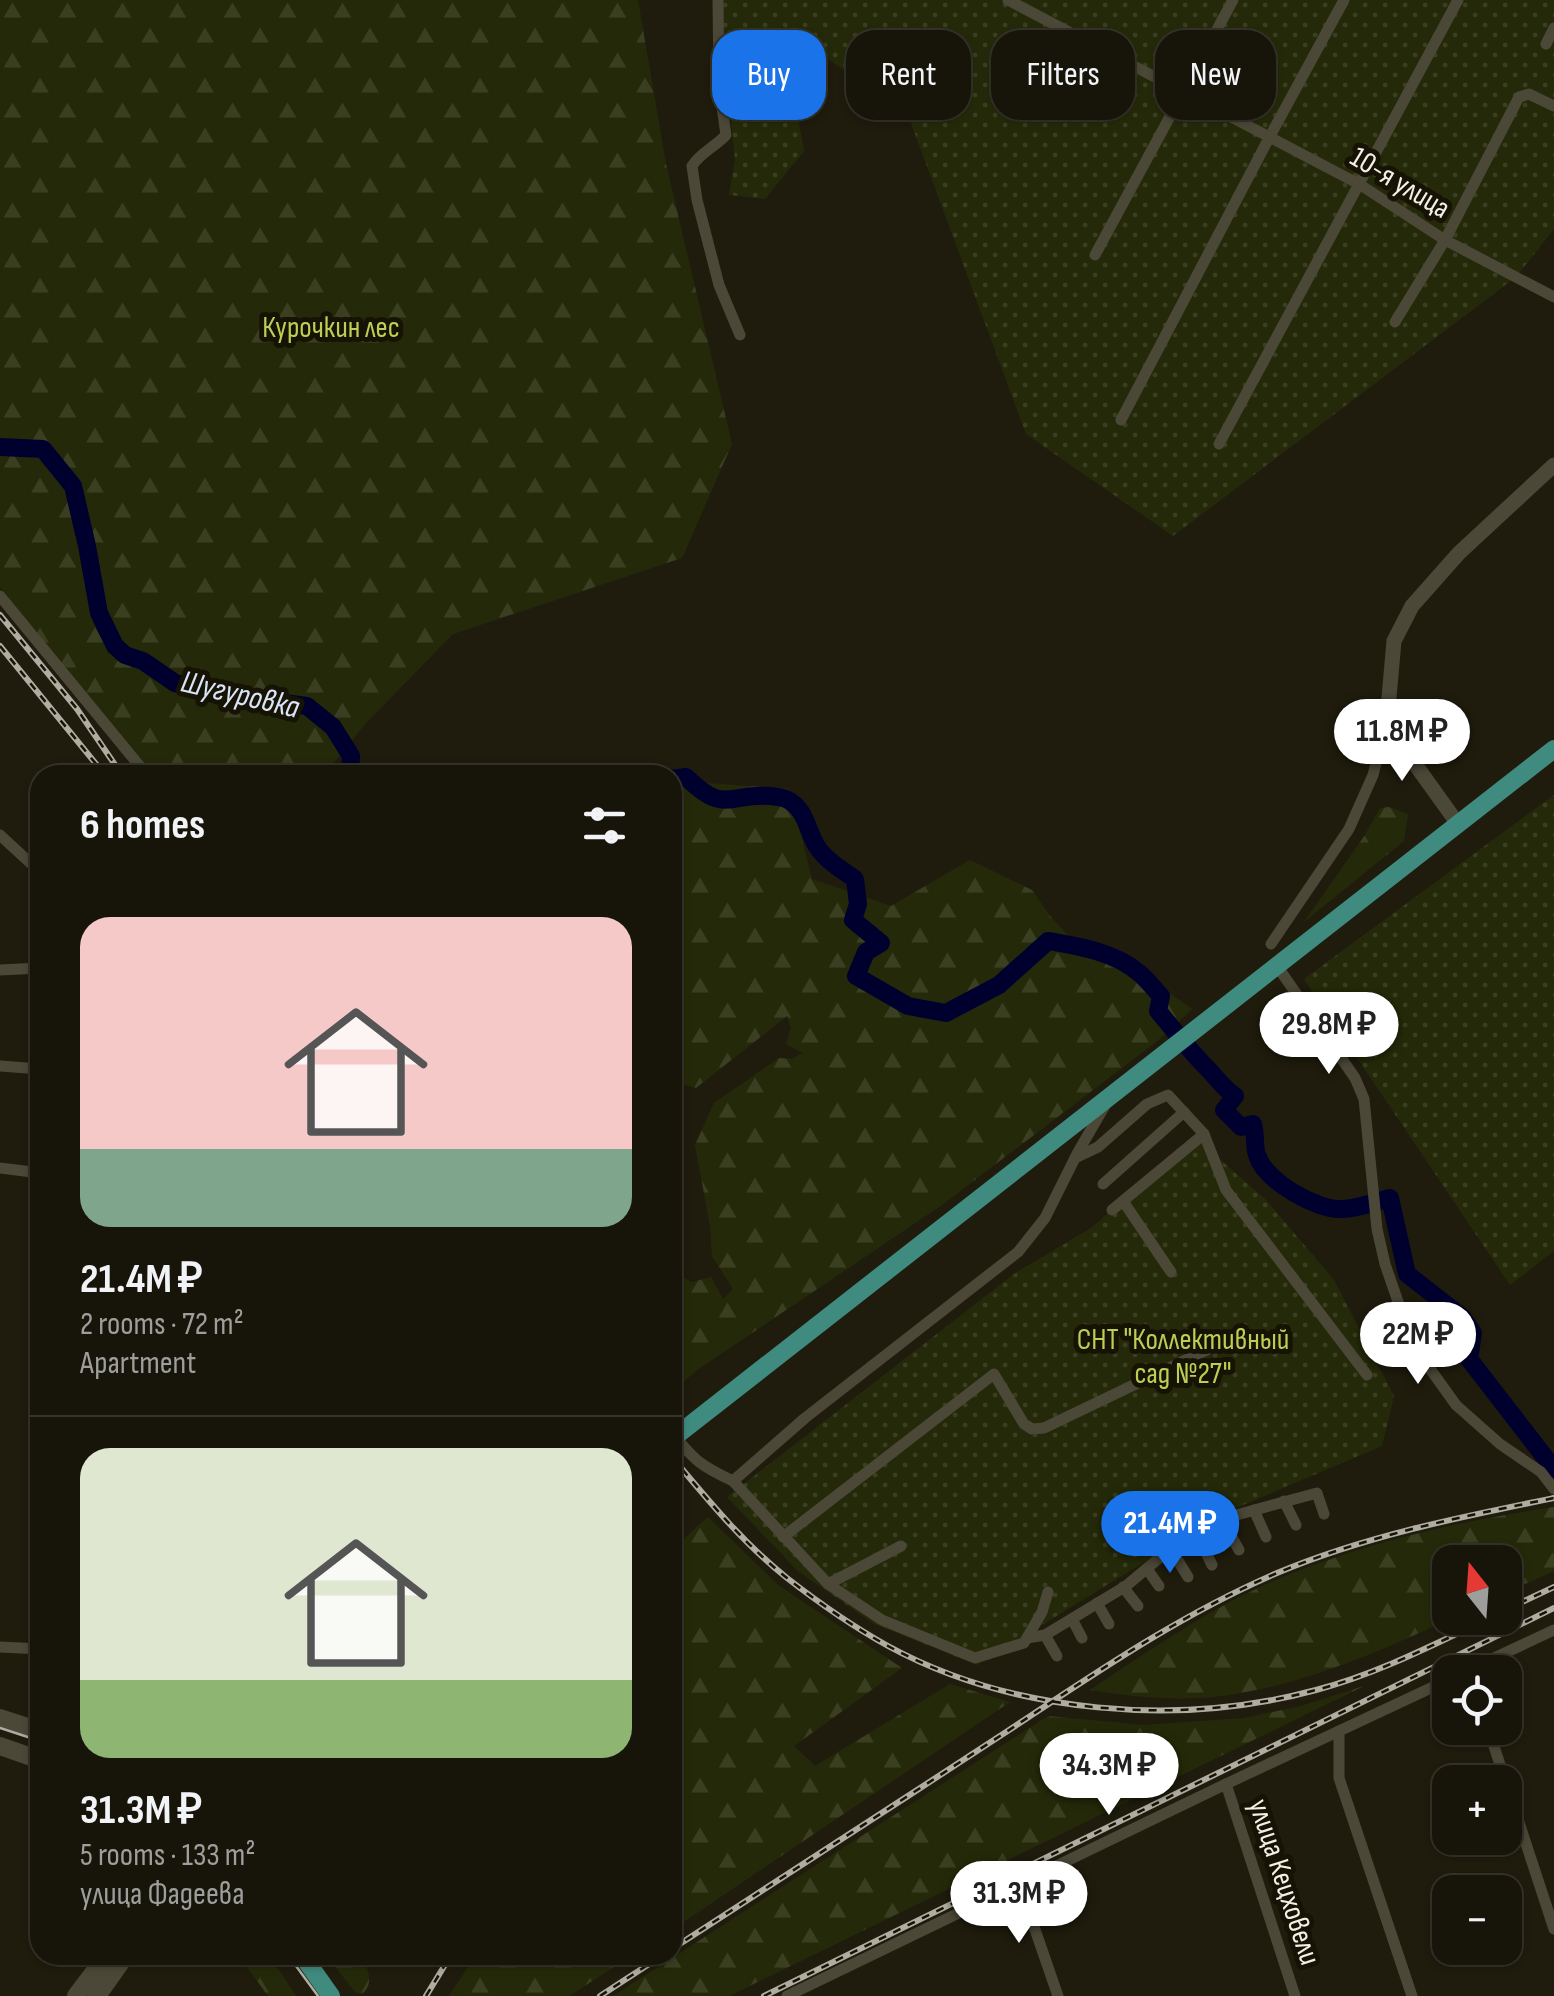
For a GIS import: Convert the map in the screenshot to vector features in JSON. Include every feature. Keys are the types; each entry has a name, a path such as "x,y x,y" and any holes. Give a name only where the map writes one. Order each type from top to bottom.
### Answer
{"main road":[{"path":"682,1429 1554,749"},
{"path":"0,1718 30,1728"},
{"path":"0,1746 30,1756"},
{"path":"76,1996 99,1965"},
{"path":"97,1996 119,1965"},
{"path":"309,1965 329,1993"}],"street":[{"path":"718,0 719,86 726,135 715,147 699,155 692,166 718,285 740,335"},
{"path":"1217,30 1233,0"},
{"path":"1121,420 1344,0"},
{"path":"1218,444 1458,0"},
{"name":"10-я улица","path":"1014,1 1155,76"},
{"path":"1546,44 1554,28"},
{"path":"1395,322 1445,240 1519,97 1529,94 1554,106"},
{"path":"1095,255 1169,120"},
{"name":"10-я улица","path":"1236,120 1359,184 1445,240 1554,296"},
{"path":"1270,944 1349,828 1373,775 1387,720 1394,641 1412,606 1458,553 1554,465"},
{"path":"0,596 139,765"},
{"path":"1387,720 1458,824"},
{"path":"0,835 30,863"},
{"path":"1277,966 1355,1078 1364,1099 1378,1229 1413,1345 1456,1405 1500,1444 1541,1472 1554,1489"},
{"path":"0,970 30,968"},
{"path":"0,1066 30,1068"},
{"path":"1074,1159 1098,1147 1148,1104 1168,1094 1204,1134 1226,1190 1367,1374"},
{"path":"733,1482 806,1418 1018,1252 1045,1218 1111,1096"},
{"path":"1104,1184 1184,1112"},
{"path":"1112,1210 1204,1134"},
{"path":"0,1168 30,1172"},
{"path":"1123,1201 1171,1272"},
{"path":"783,1537 994,1374 1024,1424 1032,1429 1044,1428 1217,1345"},
{"path":"682,1447 694,1460 733,1482 828,1584 882,1620 975,1658 1024,1644 1048,1592"},
{"path":"1027,1638 1045,1636 1223,1521 1317,1493 1324,1514"},
{"path":"1284,1501 1296,1525"},
{"path":"1254,1510 1266,1537"},
{"path":"1223,1521 1239,1550"},
{"path":"1198,1536 1212,1564"},
{"path":"828,1584 901,1546"},
{"path":"1172,1551 1188,1577"},
{"path":"1146,1569 1159,1586"},
{"path":"1123,1587 1138,1606"},
{"path":"1097,1604 1108,1624"},
{"path":"1072,1619 1082,1638"},
{"path":"1508,1655 1554,1630"},
{"path":"1045,1636 1057,1656"},
{"path":"0,1647 30,1648"},
{"path":"786,1996 1432,1687"},
{"path":"1339,1731 1340,1778 1412,1996"},
{"path":"1494,1745 1554,1929"},
{"name":"улица Кецховели","path":"1226,1784 1296,1996"},
{"path":"1020,1883 1058,1996"}],"green space":[{"name":"Курочкин лес","path":"0,0 638,0 666,164 732,444 682,558 453,634 366,723 332,765 143,765 0,587"},
{"path":"718,0 1554,0 1554,229 1516,277 1173,536 1026,434 910,120 971,120 971,30 846,30 846,72 826,58 826,30 787,30 781,26 782,30 721,30"},
{"path":"731,120 798,120 804,151 765,199 729,195 735,160"},
{"path":"682,781 789,789 812,879 891,906 970,860 1032,890 1076,944 1117,956 1192,1009 1156,1042 942,1205 682,1383 682,1277 692,1282 711,1277 723,1299 733,1289 712,1256 695,1145 714,1103 779,1058 792,1059 803,1053 786,1044 791,1028 787,1016 696,1088 682,1084"},
{"path":"1554,795 1554,1251 1510,1285 1304,979"},
{"path":"1380,808 1408,814 1404,841 1304,922"},
{"name":"СНТ \"Коллективный сад №27\"","path":"1197,1139 1266,1200 1334,1280 1394,1396 1382,1446 1222,1514 977,1665 874,1624 798,1571 727,1497 1014,1274 1091,1228"},
{"path":"1554,1507 1554,1571 1522,1585 1522,1545 1432,1545 1432,1627 1365,1656 1275,1686 1212,1697 1151,1697 1090,1690 1180,1631 1274,1581 1342,1555 1483,1519"},
{"path":"708,1517 778,1585 902,1668 794,1746 815,1766 950,1684 1010,1702 682,1923 683,1643 682,1540"},
{"path":"1364,1686 729,1996 613,1996 661,1965 682,1965 682,1952 1048,1716 1144,1725 1244,1718 1301,1706"},
{"path":"245,1965 276,1965 296,1996 268,1996"},
{"path":"334,1965 365,1965 368,1985 362,1994 355,1992"},
{"path":"469,1965 617,1965 569,1996 449,1996"}],"waterway":[{"name":"Шугуровка","path":"0,447 43,449 73,486 99,613 115,646 175,683 215,694 307,706 333,727 351,756 351,765"},
{"name":"Шугуровка","path":"682,778 718,799 771,796 786,799 797,807 823,854 855,879 858,904 853,920 881,943 866,952 856,976 908,1006 946,1013 999,985 1048,941 1108,955 1139,973 1161,996 1158,1011 1235,1096 1224,1110 1241,1127 1253,1124 1257,1155 1270,1175 1293,1192 1331,1208 1354,1208 1390,1198 1407,1274 1462,1317 1473,1333 1469,1359 1554,1469"}],"tram line":[{"path":"0,1728 30,1738"},
{"path":"295,1965 318,1996"}],"railway":[{"path":"0,615 77,709 115,765"},
{"path":"0,646 97,765"},
{"path":"682,1469 756,1550 787,1578 849,1622 937,1669 1042,1700 1153,1710 1263,1702 1361,1676 1453,1635"},
{"path":"682,1943 1103,1669 1205,1608 1277,1573 1344,1548 1448,1520 1554,1498"},
{"path":"1522,1602 1554,1587"},
{"path":"764,1996 1554,1608"},
{"path":"426,1996 445,1965"},
{"path":"600,1996 648,1965"}]}
